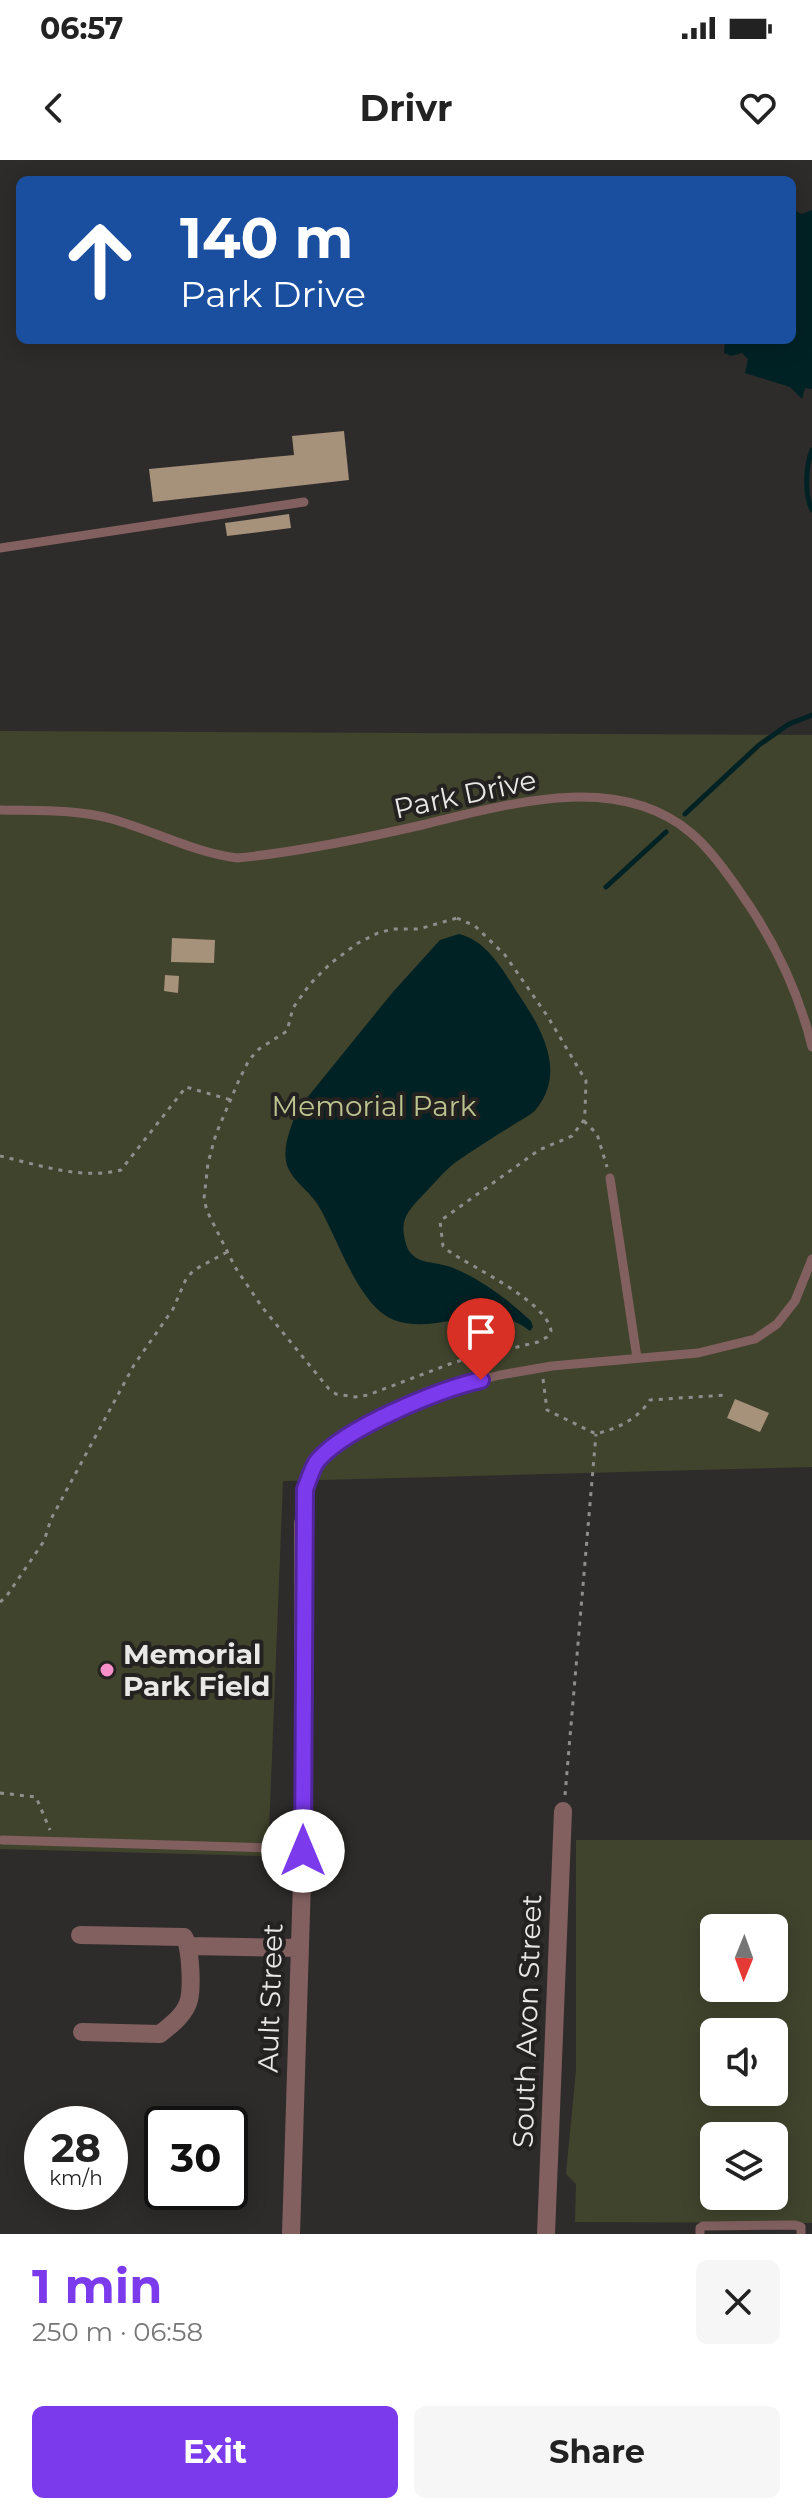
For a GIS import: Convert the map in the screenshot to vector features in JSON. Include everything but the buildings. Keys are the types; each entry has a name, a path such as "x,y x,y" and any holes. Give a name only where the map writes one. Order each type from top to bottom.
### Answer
{"street":[{"name":"Ault Street","path":"291,2234 303,1849 303,1523"},
{"name":"South Avon Street","path":"546,2234 563,1811"},
{"path":"80,1935 184,1937 189,1946 189,2000 179,2019 160,2034 82,2032"},
{"path":"189,1946 300,1948"}],"lane":[{"path":"0,548 304,502"},
{"name":"Park Drive","path":"0,810 76,812 111,818 217,855 237,858 363,839 487,809 554,797 587,797 644,808 691,833 730,878 761,922 794,987 812,1047"},
{"path":"610,1178 637,1358"},
{"path":"303,1523 305,1489 317,1461 361,1428 451,1387 541,1368 698,1353 755,1339 777,1324 795,1301 812,1259"},
{"path":"2,1840 303,1849"},
{"path":"700,2234 703,2226 795,2225 801,2227 801,2234"}],"path":[{"path":"457,918 475,926 505,955 548,1017 586,1081 584,1120 572,1136 539,1150 440,1221 443,1246 526,1300 547,1320 551,1331 547,1337 538,1342 455,1362 368,1395 344,1396 329,1389 297,1352 262,1307 227,1252 204,1199 208,1163 216,1134 249,1060 259,1049 287,1031 297,1000 331,963 358,943 393,929 419,929 457,918"},
{"path":"0,1156 85,1174 121,1170 186,1087 231,1100"},
{"path":"584,1120 597,1134 610,1178"},
{"path":"0,1602 44,1541 51,1519 134,1365 173,1309 186,1279 194,1270 227,1252"},
{"path":"541,1368 547,1410 596,1434 617,1428 641,1413 650,1400 726,1395"},
{"path":"563,1811 596,1434"},
{"path":"0,1793 36,1797 55,1841"}],"green space":[{"name":"Memorial Park","path":"0,731 812,735 812,1467 283,1481 268,1856 0,1849"},
{"path":"576,1840 812,1840 812,2223 575,2222 576,2184 566,2174 576,2070"}],"water":[{"path":"812,210 812,389 805,388 802,399 790,387 745,373 748,359 742,353 731,356 724,353 725,344 796,344 796,211 801,214"},
{"path":"459,934 486,949 526,1005 547,1048 550,1079 546,1094 533,1112 456,1162 443,1174 408,1212 404,1236 413,1256 462,1272 503,1297 531,1321 533,1327 530,1331 513,1321 497,1317 411,1324 394,1320 381,1312 359,1286 318,1205 295,1179 286,1161 287,1141 298,1109 392,993 440,940"}],"waterway":[{"path":"812,450 807,480 812,510"},
{"path":"685,814 759,745 789,724 812,715"},
{"path":"606,887 666,832"}],"place":[{"name":"Memorial Park Field","path":"107,1670"}],"route":[{"path":"303,1851 305,1489 317,1461 361,1428 451,1387 481,1380"}]}
